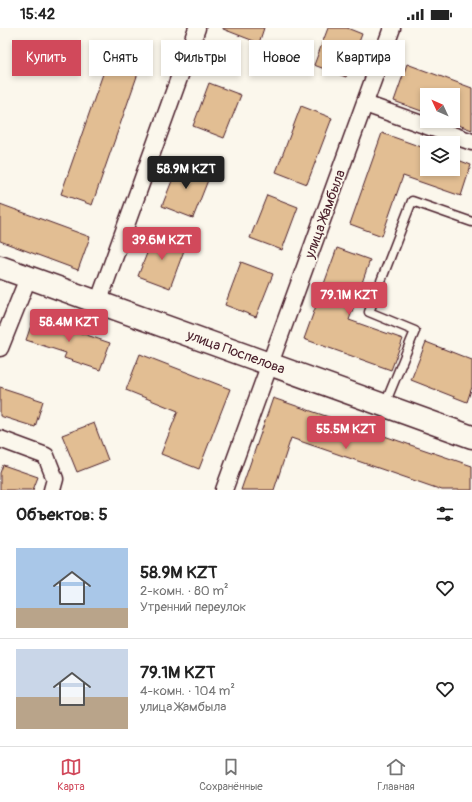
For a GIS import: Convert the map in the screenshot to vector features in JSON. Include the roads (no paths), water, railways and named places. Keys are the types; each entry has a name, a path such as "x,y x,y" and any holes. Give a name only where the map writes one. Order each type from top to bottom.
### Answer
{"street":[{"path":"98,303 198,28"},
{"name":"улица Жамбыла","path":"224,490 392,28"},
{"path":"365,104 472,142"},
{"name":"улица Поспелова","path":"0,268 472,437"},
{"path":"0,348 28,278"},
{"path":"0,439 46,456 55,479 52,490"}],"lane":[{"path":"384,406 415,331 369,312 412,201 472,222"}]}
